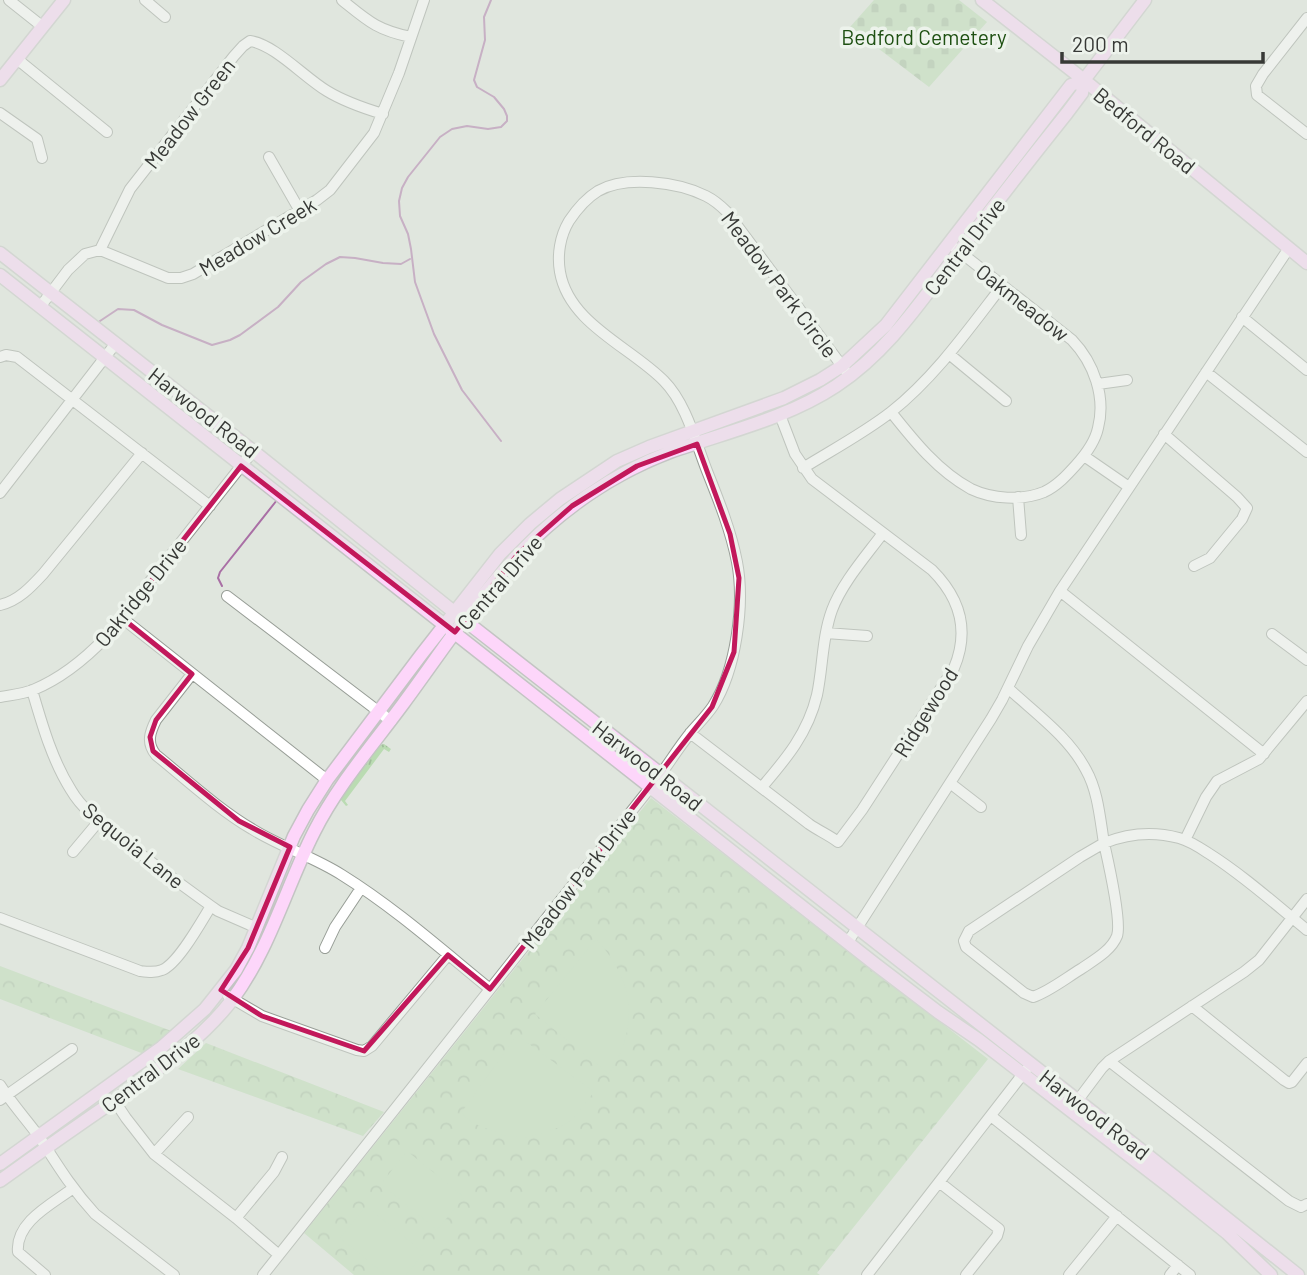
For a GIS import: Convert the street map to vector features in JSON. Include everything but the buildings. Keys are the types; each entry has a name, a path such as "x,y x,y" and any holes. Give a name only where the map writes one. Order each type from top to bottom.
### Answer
{"main road":[{"path":"0,80 64,0"},
{"name":"Bedford Road","path":"982,0 1307,263"},
{"name":"Central Drive","path":"695,437 873,357 901,328 954,247 1082,93 1084,80 1145,0"},
{"name":"Harwood Road","path":"0,253 857,928 1027,1069 1298,1275"},
{"name":"Harwood Road","path":"0,275 848,943 938,1012 1027,1069"},
{"name":"Central Drive","path":"0,1164 162,1047 186,1027 221,990 236,970 257,928 290,847 308,810 327,780 379,712 450,628 500,554 529,535 560,499 617,470 649,447 780,415 834,387 845,371"},
{"path":"189,425 202,410"},
{"path":"340,542 350,528"},
{"name":"Central Drive","path":"0,1181 182,1051 219,1016 249,974 262,950 313,833 337,792 391,720 450,628"},
{"path":"556,713 566,700"},
{"name":"Harwood Road","path":"1074,1105 1227,1233 1271,1275"}],"street":[{"path":"9,0 43,27"},
{"path":"145,0 165,17"},
{"path":"342,0 379,28 411,37"},
{"name":"Meadow Creek","path":"100,250 168,278 181,278 224,257 330,190 374,133 399,73 424,0"},
{"path":"1307,18 1256,86 1257,95 1307,134"},
{"name":"Meadow Green","path":"100,250 130,189 234,56 250,41 263,44 325,90 348,103 383,114"},
{"path":"17,59 107,132"},
{"path":"0,113 37,139 42,158"},
{"path":"269,157 300,211"},
{"name":"Meadow Park Circle","path":"695,437 679,401 666,382 585,318 569,299 560,275 560,246 566,227 577,208 607,187 630,182 661,184 695,191 719,204 845,371"},
{"name":"Oakmeadow","path":"891,412 929,457 964,484 985,494 1002,497 1045,492 1056,485 1084,456 1098,429 1101,410 1097,384 1080,348 954,247"},
{"path":"848,943 991,719 1060,591 1289,248"},
{"path":"40,307 68,270 85,254 100,250"},
{"path":"803,468 891,412 949,354 1002,286"},
{"path":"1242,317 1307,370"},
{"path":"0,493 117,343"},
{"path":"949,354 1006,401"},
{"path":"0,357 17,357 210,506"},
{"path":"1206,372 1307,452"},
{"path":"1097,384 1127,380"},
{"name":"Ridgewood","path":"690,733 809,824 838,842 862,810 954,668 961,645 962,624 955,600 944,582 932,570 820,486 803,468 795,454 780,415"},
{"path":"1164,434 1247,508 1242,519 1210,558 1194,566"},
{"name":"Meadow Park Drive","path":"263,1275 712,707 729,670 736,638 739,596 737,562 721,507 695,437"},
{"name":"Oakridge Drive","path":"0,697 32,690 64,674 85,659 122,618 253,451"},
{"path":"0,606 32,586 142,453"},
{"path":"1084,456 1129,487"},
{"path":"1018,497 1021,535"},
{"path":"762,787 788,757 806,727 817,694 825,633 833,608 856,569 883,533"},
{"path":"1060,591 1264,754"},
{"path":"227,596 391,720"},
{"path":"122,618 327,780"},
{"path":"825,633 867,636"},
{"path":"1272,634 1307,660"},
{"path":"192,674 156,720 150,737 152,751 239,821 304,854 361,888 490,989"},
{"path":"1007,688 1058,733 1086,769 1096,800 1104,843 1115,897 1118,929 1116,938 1105,952 1033,997 1024,993 966,947 964,941 968,931 1080,857 1104,843 1121,836 1143,833 1185,840 1223,862 1307,930"},
{"name":"Sequoia Lane","path":"32,690 44,730 71,790 82,804 150,862 218,911 257,928"},
{"path":"1185,840 1217,781 1264,754 1307,701"},
{"path":"950,783 981,807"},
{"path":"73,852 99,821"},
{"path":"325,948 335,927 361,888"},
{"path":"1074,1105 1109,1061 1259,960 1307,899"},
{"path":"0,918 140,971 153,972 165,969 175,960 211,906"},
{"path":"221,990 232,1000 262,1016 364,1051 372,1046 448,955"},
{"path":"1192,1006 1289,1083 1307,1063"},
{"path":"3,1098 72,1049"},
{"path":"1109,1061 1289,1201 1301,1207 1307,1204"},
{"path":"867,1275 1027,1069"},
{"path":"0,1085 3,1098 38,1136 72,1189 95,1214 174,1275"},
{"path":"114,1100 154,1154 279,1255"},
{"path":"991,1116 1190,1275"},
{"path":"154,1154 188,1117"},
{"path":"236,1218 274,1172 282,1157"},
{"path":"939,1182 999,1229 997,1236 966,1275"},
{"path":"44,1275 18,1252 20,1236 34,1217 72,1189"},
{"path":"1069,1275 1117,1216"},
{"path":"1170,1275 1178,1265"}],"highlighted area":[{"path":"697,444 730,534 739,578 734,652 712,707 490,989 448,955 364,1051 262,1016 221,990 248,948 290,847 239,821 153,751 150,737 156,720 192,674 122,618 241,466 455,632 518,554 572,506 637,466"}],"green space":[{"name":"Bedford Cemetery","path":"874,0 959,0 987,22 929,87 850,27"},
{"path":"384,744 391,749 389,752 384,749 345,801 348,805 346,806 341,797 380,745"},
{"path":"651,798 988,1059 817,1273 820,1275 354,1275 304,1233"},
{"path":"596,939 618,971 628,1004 629,1021 625,1038 609,1074 535,1014"},
{"path":"0,966 174,1032 144,1054 0,999"},
{"path":"517,1035 594,1092 572,1120 560,1127 526,1138 507,1136 490,1130 473,1123 461,1113"},
{"path":"206,1043 384,1112 363,1136 178,1069"},
{"path":"407,1151 464,1197 437,1230 381,1184"},
{"path":"366,1206 424,1253 406,1275 386,1275 340,1238"}],"waterway":[{"path":"491,0 484,17 485,40 474,80 477,87 494,97 504,109 507,121 501,127 488,129 467,126 452,129 440,137 408,177 399,201 400,216 411,249 415,282 434,334 462,390 501,441"},
{"path":"100,321 118,309 134,310 162,325 212,345 240,335 278,307 301,282 340,257 401,264 410,259"},
{"path":"222,586 218,578 220,572 277,500"}]}
